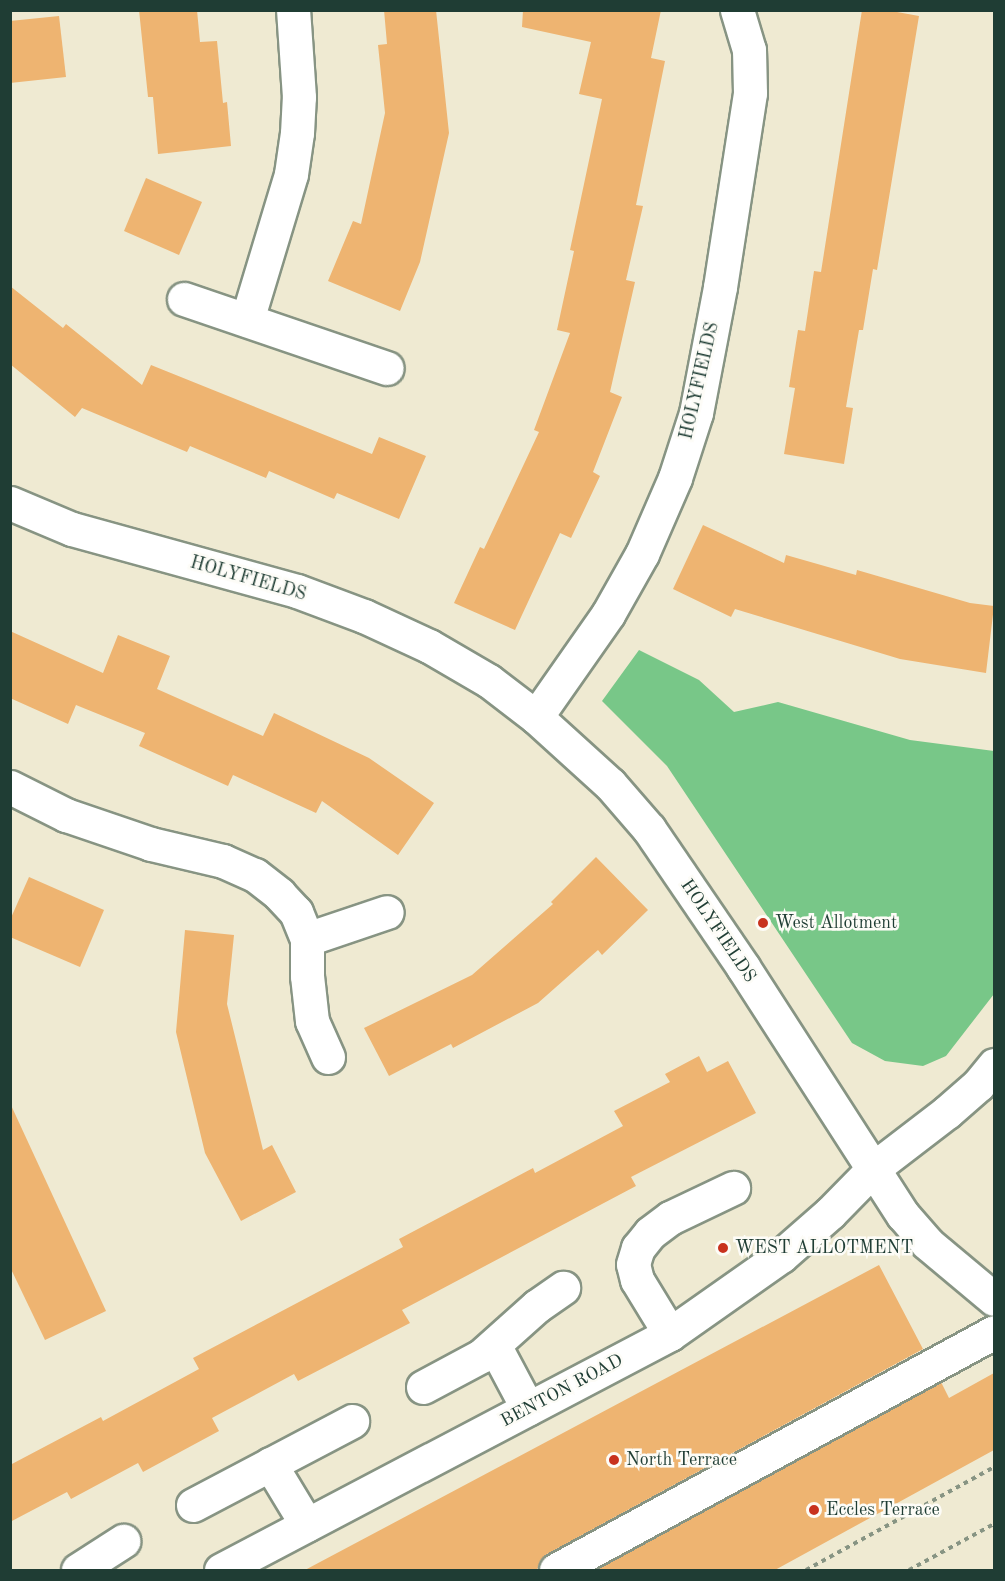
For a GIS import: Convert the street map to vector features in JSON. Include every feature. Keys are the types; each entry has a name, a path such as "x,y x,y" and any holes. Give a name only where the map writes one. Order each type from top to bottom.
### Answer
{"street":[{"path":"247,320 291,174 299,97 293,10"},
{"name":"HOLYFIELDS","path":"536,717 608,614 642,554 675,478 696,413 720,287 750,93 749,50 737,10"},
{"path":"184,299 387,368"},
{"name":"HOLYFIELDS","path":"10,503 72,529 297,591 364,616 429,646 489,681 536,717 610,784 648,829 750,977 903,1215 927,1243 994,1299"},
{"path":"10,787 66,815 151,844 224,861 255,875 279,894 296,912 307,939 307,976 312,1021 328,1057"},
{"path":"307,939 387,912"},
{"name":"BENTON ROAD","path":"221,1570 670,1334 781,1256 830,1213 874,1168 947,1112 978,1084 994,1065"},
{"path":"670,1334 638,1280 633,1264 638,1248 650,1233 669,1218 733,1188"},
{"path":"423,1387 481,1356 537,1306 563,1288"},
{"path":"556,1570 994,1332"},
{"path":"494,1345 528,1408"},
{"path":"193,1505 352,1421"},
{"path":"270,1464 307,1525"},
{"path":"78,1570 123,1541"}],"path":[{"path":"806,1570 994,1467"},
{"path":"909,1570 994,1524"}],"green space":[{"path":"639,650 699,680 734,712 778,702 910,740 994,751 994,994 946,1056 923,1066 885,1061 852,1043 667,766 602,701"}],"building":[{"path":"139,10 197,10 200,42 217,41 223,103 227,102 231,146 158,154 153,97 148,97"},
{"path":"384,10 436,10 449,133 420,262 400,311 328,281 353,221 361,224 385,113 378,45 387,44"},
{"path":"523,10 661,10 651,58 665,61 636,205 643,206 626,280 635,282 610,392 622,397 593,472 600,476 571,538 560,533 515,630 454,603 480,547 484,549 539,432 534,430 570,333 557,330 574,251 570,250 602,99 579,94 591,42 522,27"},
{"path":"862,10 886,10 919,16 877,270 873,269 863,330 859,330 846,407 853,408 844,464 784,454 795,388 789,387 798,330 805,331 814,271 821,272"},
{"path":"59,16 66,77 10,83 10,21"},
{"path":"146,178 202,202 179,255 124,231"},
{"path":"10,286 63,328 66,324 142,385 151,365 372,454 379,437 426,456 399,519 337,493 334,499 269,471 266,478 190,446 187,452 82,408 75,417 10,364"},
{"path":"703,525 784,563 786,555 856,575 857,570 970,603 994,606 986,673 900,659 735,609 731,617 673,589"},
{"path":"10,631 103,673 118,635 170,656 157,689 263,736 274,713 369,758 434,803 398,855 322,801 316,813 233,775 228,786 139,746 145,733 76,705 68,724 10,698"},
{"path":"596,857 648,910 602,955 598,950 538,1003 453,1048 451,1044 389,1076 364,1028 472,975 553,904 551,902"},
{"path":"29,877 104,910 80,967 10,937 10,920"},
{"path":"185,930 234,935 227,1004 263,1150 272,1145 296,1192 241,1221 205,1153 176,1032"},
{"path":"699,1056 707,1072 728,1061 756,1113 631,1177 636,1186 402,1310 410,1323 298,1381 294,1374 212,1418 219,1431 143,1472 138,1463 71,1499 67,1492 10,1522 10,1465 101,1417 103,1421 199,1369 193,1358 403,1247 399,1239 533,1168 535,1173 623,1126 614,1111 670,1082 665,1074"},
{"path":"10,1103 106,1311 45,1340 10,1267"},
{"name":"North Terrace","path":"879,1265 923,1349 547,1554 540,1561 537,1570 305,1570"},
{"name":"Eccles Terrace","path":"994,1373 994,1450 775,1570 594,1570 941,1382 949,1398"}],"place":[{"name":"West Allotment","path":"763,923"},
{"name":"WEST ALLOTMENT","path":"723,1248"},
{"name":"North Terrace","path":"614,1460"},
{"name":"Eccles Terrace","path":"814,1510"}]}
